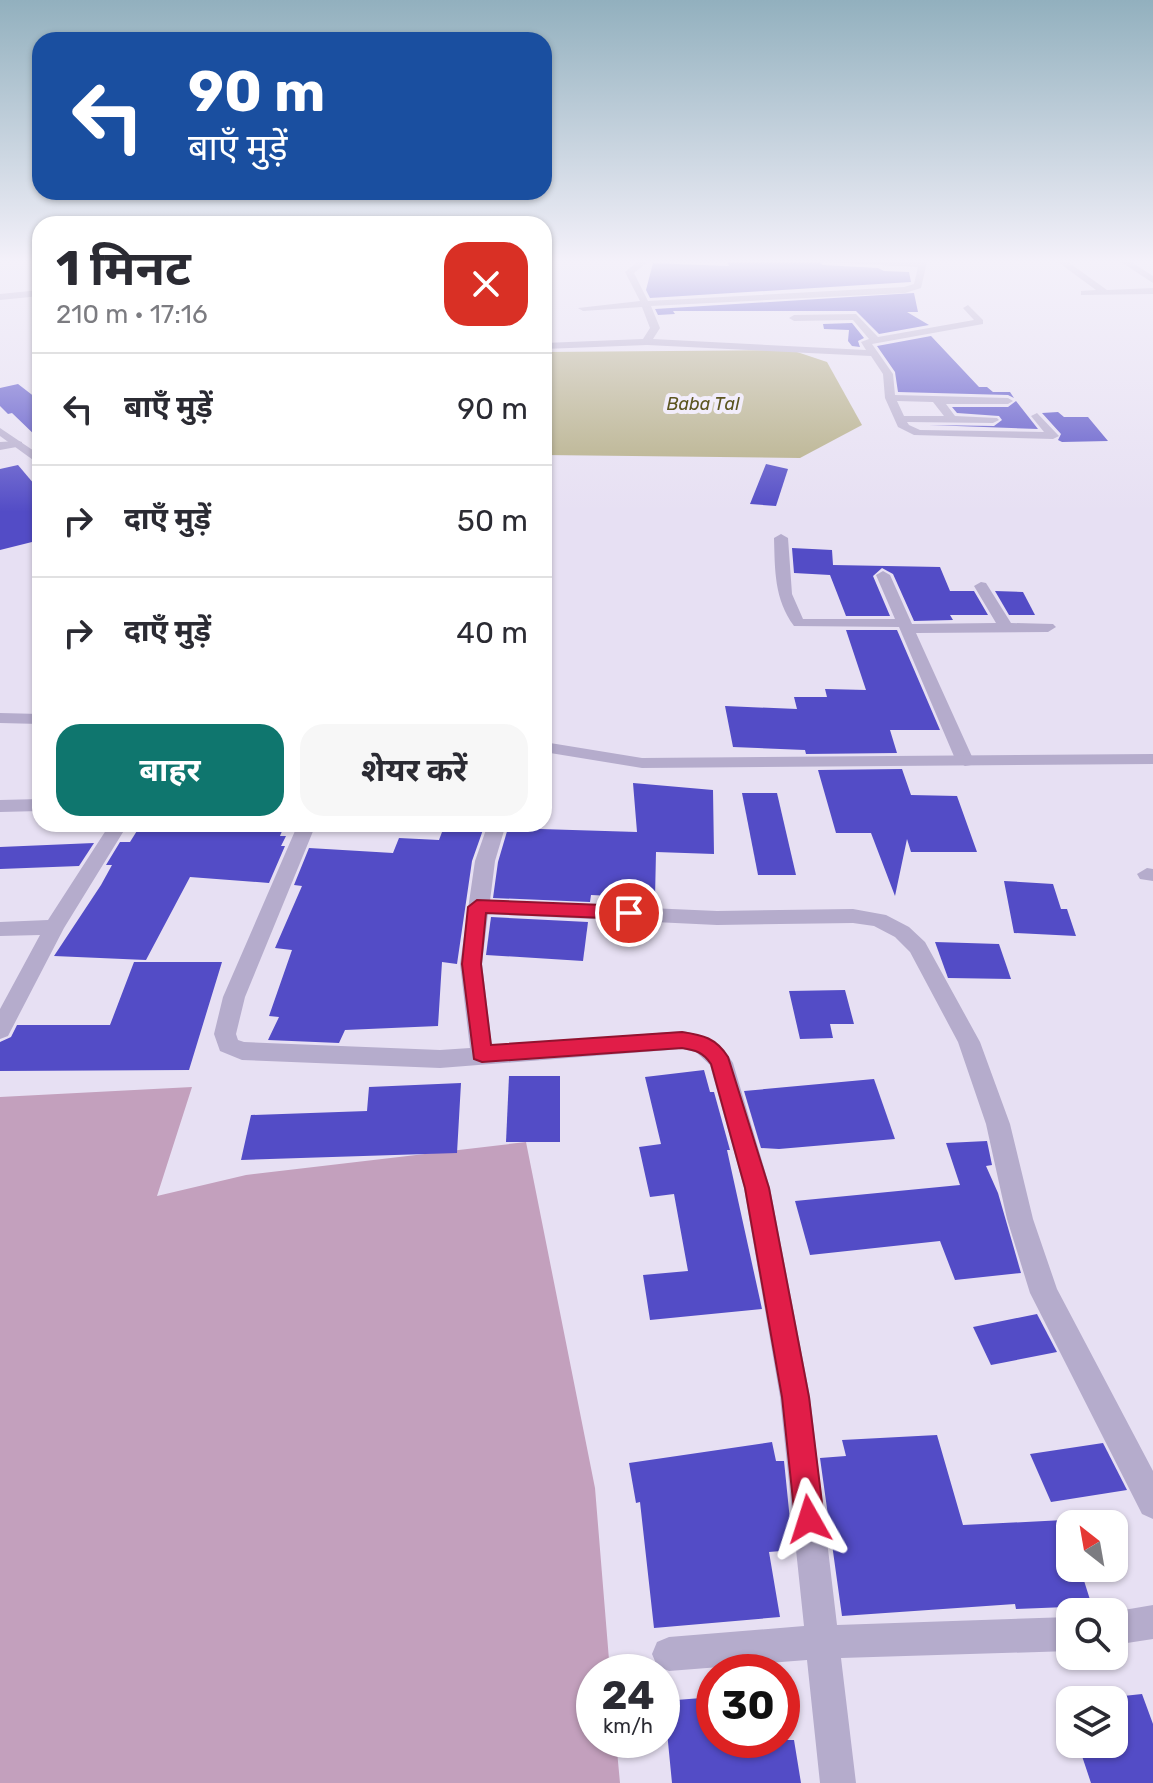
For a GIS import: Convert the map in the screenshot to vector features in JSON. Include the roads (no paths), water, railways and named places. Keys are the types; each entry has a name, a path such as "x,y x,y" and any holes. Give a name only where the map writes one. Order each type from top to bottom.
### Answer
{"street":[{"path":"712,345 872,353"},
{"path":"868,345 888,374 890,398 907,430 918,433 1053,436 1037,416"},
{"path":"890,398 1008,401"},
{"path":"939,401 951,418"},
{"path":"900,419 993,420"},
{"path":"0,431 32,455"},
{"path":"0,446 18,444"},
{"path":"781,538 784,583 799,623 1048,627"},
{"path":"883,575 965,761"},
{"path":"981,586 1006,627"},
{"path":"0,718 32,719"},
{"path":"552,748 642,763 1153,759"},
{"path":"0,806 32,805"},
{"path":"0,1030 54,927 114,832"},
{"path":"304,832 234,997 225,1034 228,1045 242,1051 440,1059 682,1040 700,1042 713,1050 721,1063 757,1188 793,1382 838,1783"},
{"path":"482,1054 471,964 485,861 494,832"},
{"path":"477,907 717,918 853,916 879,920 902,932 918,947 969,1042 998,1124 1020,1219 1044,1293 1153,1503"},
{"path":"0,929 54,927"},
{"path":"1128,1626 1153,1622"},
{"path":"669,1654 823,1642 1056,1634"}],"water":[{"name":"Baba Tal","path":"791,350 827,362 862,425 800,458 552,455 552,352"}]}
